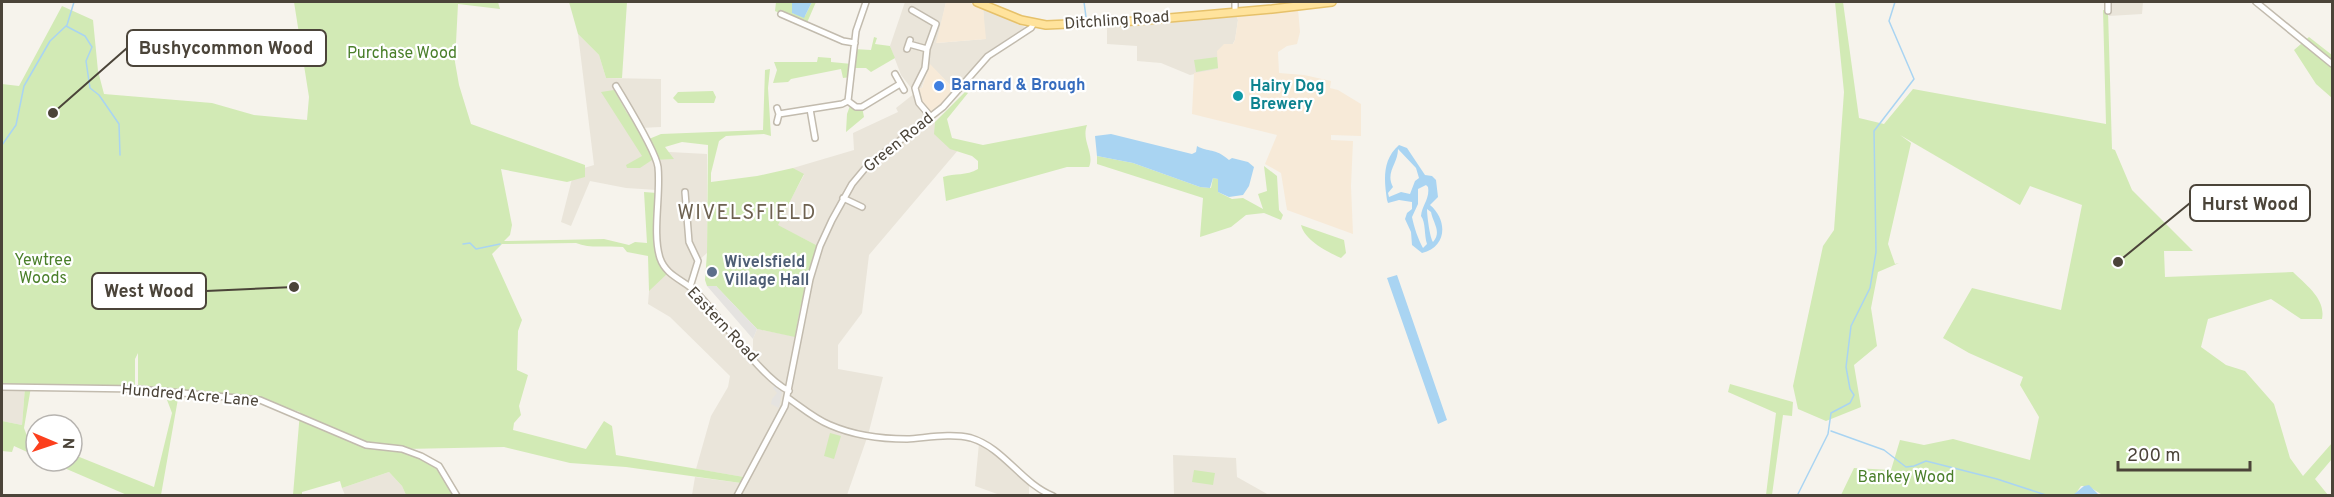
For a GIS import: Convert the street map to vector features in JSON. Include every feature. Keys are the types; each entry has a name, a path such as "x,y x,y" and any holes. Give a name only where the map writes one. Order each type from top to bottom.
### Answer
{"main road":[{"name":"Ditchling Road","path":"977,2 1034,23 1107,22 1332,2"}],"street":[{"path":"848,101 856,31 866,2"},
{"path":"1235,2 1235,12"},
{"path":"2108,2 2108,11"},
{"path":"2256,2 2332,64"},
{"path":"912,10 936,24 927,49 925,68 915,88 919,103 931,117"},
{"path":"784,18 843,41 855,43"},
{"name":"Green Road","path":"737,495 778,422 788,398 810,279 820,246 843,198 867,166 931,117 958,92 988,56 1031,28 1034,23"},
{"path":"909,44 927,49"},
{"path":"848,101 856,107 862,107 902,87 896,74"},
{"name":"Eastern Road","path":"616,86 658,167 656,196 660,257 669,273 690,287 766,372 789,391"},
{"path":"777,122 778,111 810,109 848,101"},
{"path":"810,109 815,138"},
{"path":"685,192 689,242 698,261 690,287"},
{"path":"843,198 862,207"},
{"name":"Hundred Acre Lane","path":"2,387 138,389 260,400 366,445 402,449 421,456 439,466 457,495"},
{"path":"788,398 824,422 852,432 900,439 971,438 996,453 1032,484 1053,495"}],"shaded area":[{"path":"905,2 946,2 937,43 985,39 983,8 1025,27 986,53 956,91 930,65 921,89 919,88 920,101 959,149 869,255 862,313 838,345 838,369 883,377 868,435 847,495 692,495 695,477 741,483 744,477 696,469 711,416 728,387 730,376 670,317 648,304 657,190 626,188 590,181 571,226 561,222 574,171 594,165 578,34 599,55 606,78 661,79 661,127 640,128 651,151 707,154 707,253 698,261 690,287 753,357 753,339 757,329 798,337 818,246 777,225 804,175 793,168 854,150 853,133 898,112 896,108 915,93 901,75 890,46"},
{"path":"946,2 968,2 983,8 986,39 936,43"},
{"path":"2108,2 2143,2 2142,14 2109,16"},
{"path":"1298,9 1300,32 1297,44 1287,46 1278,52 1279,73 1304,75 1331,81 1330,88 1338,90 1361,104 1361,136 1331,135 1331,140 1353,141 1351,186 1353,234 1287,210 1281,173 1265,164 1277,135 1192,114 1194,73 1218,69 1217,51 1224,44 1233,44 1235,40 1238,20 1235,12"},
{"path":"1235,12 1238,20 1235,40 1218,69 1190,75 1161,63 1137,61 1137,46 1107,44 1107,25"},
{"path":"930,64 956,91 932,114 920,101 918,90 922,88"},
{"path":"707,286 716,286 757,329 753,339"},
{"path":"776,384 782,392 779,408 771,404 777,393 773,388"},
{"path":"2,387 25,387 22,425 2,421"},
{"path":"979,443 994,452 1029,485 1029,495 1000,495 975,486"},
{"path":"1173,455 1236,458 1237,477 1269,495 1174,495"},
{"path":"389,472 402,486 406,495 345,495 342,488"}],"green space":[{"path":"294,2 498,2 500,9 458,4 455,62 459,85 471,124 585,165 585,177 567,182 501,169 512,225 510,235 504,241 604,239 629,245 635,242 647,243 644,192 657,193 660,257 668,273 649,291 648,256 627,252 623,247 587,246 576,243 502,244 492,254 522,320 518,331 517,370 528,375 519,406 521,415 514,423 513,430 586,449 604,421 612,426 616,455 744,477 741,483 626,467 570,463 504,447 404,449 439,466 457,495 406,495 402,486 389,472 342,488 340,481 302,492 302,495 293,495 300,412 260,400 179,393 161,495 127,495 76,473 84,473 84,459 154,487 172,413 164,392 138,389 138,353 135,359 135,389 31,387 27,413 24,413 24,451 14,446 12,452 2,451 2,421 22,425 25,387 2,387 2,84 19,86 62,6 93,20 98,71 104,94 212,103 254,115 307,120 309,97"},
{"path":"569,2 627,2 622,78 606,78 599,55 578,34"},
{"path":"776,2 792,2 792,13 805,16 812,2 816,2 806,25 775,11"},
{"name":"Bankey Wood","path":"1835,2 1843,2 1859,118 1884,124 1913,89 2106,124 2103,10 2108,11 2112,149 2115,150 2132,190 2193,251 2164,251 2165,277 2293,272 2314,293 2321,305 2322,319 2301,319 2271,299 2208,319 2201,347 2226,365 2245,371 2274,404 2290,458 2303,476 2332,443 2332,459 2315,479 2328,495 2104,496 2088,486 2081,486 2074,496 1841,495 1854,468 1891,470 1900,440 1924,445 1953,439 2030,460 2039,417 2020,385 2023,377 1969,353 1943,338 1972,288 2061,310 2082,205 2030,186 2020,205 1900,135 1911,143 1888,244 1895,264 1899,263 1878,272 1871,308 1877,346 1854,365 1861,407 1826,421 1798,409 1793,386 1823,246 1834,230 1844,92"},
{"path":"874,37 877,38 875,44 890,46 895,58 871,72 866,68 852,68 851,77 843,78 841,69 791,79 788,82 773,83 777,70 774,62 817,62 818,57 831,58 831,62 852,64 854,49 871,50"},
{"path":"2309,37 2332,55 2332,98 2316,84 2294,50"},
{"path":"1217,57 1218,68 1196,72 1194,60"},
{"path":"770,69 768,88 771,136 764,134 726,136 719,141 711,182 757,176 793,168 804,174 778,225 818,246 800,309 795,337 757,329 716,286 707,286 705,280 708,145 682,142 665,147 674,159 652,160 640,168 627,168 626,165 642,156 601,92 614,90 627,113 649,139 661,134 763,130 765,70"},
{"path":"713,91 716,97 714,103 678,103 673,98 678,92"},
{"path":"965,92 968,93 947,119 952,138 983,145 1087,125 1089,167 1067,167 946,201 943,177 969,173 978,169 978,161 972,156 950,149 934,134 935,122"},
{"path":"851,103 862,107 864,117 846,132 847,114"},
{"path":"1097,156 1133,163 1200,187 1211,188 1213,178 1219,179 1218,192 1232,199 1243,198 1263,209 1258,194 1267,191 1264,166 1277,176 1279,210 1283,215 1281,220 1264,213 1246,215 1231,227 1200,237 1203,198 1097,164"},
{"path":"1301,225 1344,240 1346,253 1341,258 1324,249 1307,236"},
{"path":"1730,384 1793,402 1792,416 1783,415 1772,495 1766,495 1776,413 1728,392"},
{"path":"830,433 841,436 834,459 824,456"},
{"path":"1194,470 1215,473 1213,485 1192,482"}],"water":[{"path":"792,2 812,2 804,18 792,13"},
{"path":"1111,134 1192,154 1196,152 1197,146 1219,153 1229,160 1232,158 1248,162 1254,167 1249,186 1243,195 1229,197 1218,192 1218,179 1213,178 1210,188 1200,187 1133,163 1097,156 1095,136"},
{"path":"1399,145 1407,148 1425,175 1432,176 1436,180 1438,197 1430,205 1440,218 1442,232 1436,245 1422,253 1412,245 1411,232 1405,219 1407,213 1412,209 1412,202 1399,200 1388,203 1387,200 1386,171 1393,151","holes":["1398,149 1416,168 1419,178 1415,181 1410,194 1401,192 1389,197 1388,193 1393,187 1390,177","1426,185 1428,187 1428,195 1421,216 1427,244 1423,248 1412,217 1418,204 1418,189","1427,209 1431,212 1437,231 1433,242"]},
{"path":"1397,275 1447,420 1438,424 1387,278"},
{"path":"2089,485 2099,495 2073,495 2084,486"}],"waterway":[{"path":"2,145 16,125 24,86 50,41 67,25 74,2"},
{"path":"1084,2 1086,17"},
{"path":"1797,496 1828,434 1831,413 1850,403 1854,395 1850,389 1846,367 1851,326 1870,288 1876,252 1874,131 1914,79 1889,21 1895,2"},
{"path":"66,26 85,36 92,47 86,61 90,88 99,95 119,124 120,155"},
{"path":"463,244 470,243 476,249 500,244"},
{"path":"1831,431 1884,450 1906,467 1926,461 1997,479 2049,496"}],"place":[{"name":"Barnard & Brough","path":"939,86"},
{"name":"Hairy Dog Brewery","path":"1238,96"},
{"name":"Bushycommon Wood","path":"53,113"},
{"name":"Hurst Wood","path":"2118,262"},
{"name":"Wivelsfield Village Hall","path":"712,272"},
{"name":"West Wood","path":"294,287"}],"district":[{"name":"WIVELSFIELD","path":"747,214"}],"park label":[{"name":"Purchase Wood","path":"402,54"},
{"name":"Yewtree Woods","path":"43,270"}]}
